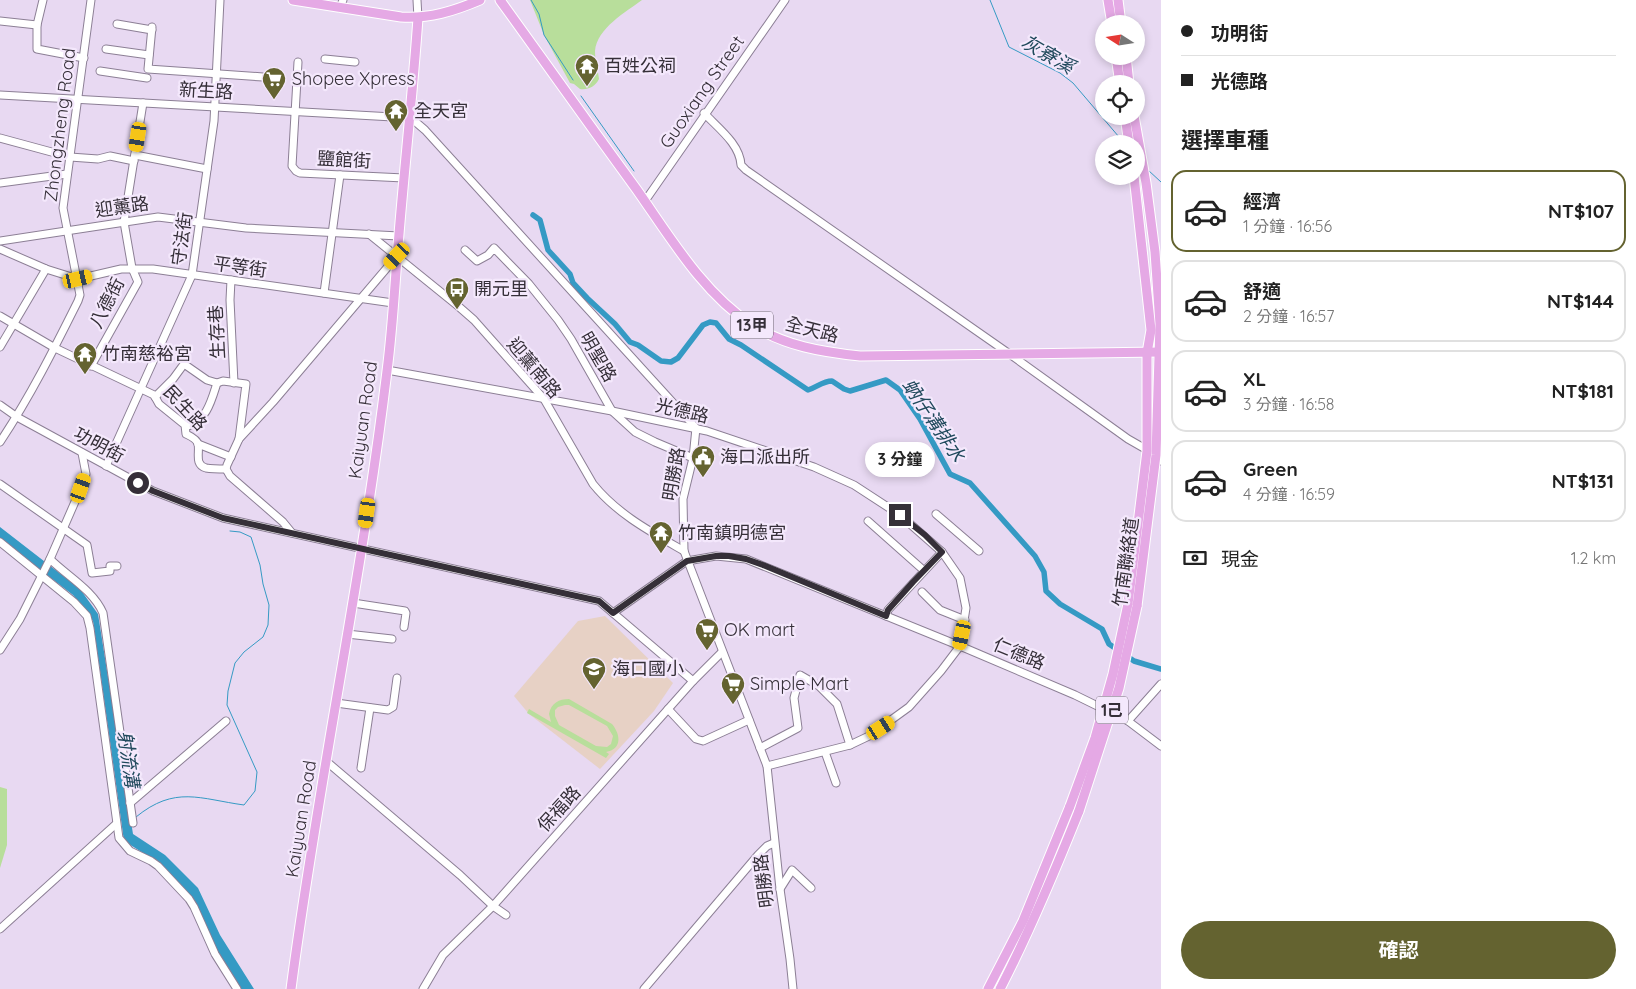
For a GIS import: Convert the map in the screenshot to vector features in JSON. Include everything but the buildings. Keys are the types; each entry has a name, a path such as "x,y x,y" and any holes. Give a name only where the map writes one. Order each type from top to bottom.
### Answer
{"main road":[{"path":"293,0 342,4 418,18 459,9 480,0"},
{"name":"全天路","path":"500,0 645,201 670,239 717,296 751,325 774,338 797,346 860,356 1160,353"},
{"path":"1108,0 1110,15"},
{"path":"1118,0 1120,15"},
{"name":"Kaiyuan Road","path":"291,989 326,761 362,549 387,370 411,118 418,18"},
{"name":"竹南聯絡道","path":"1000,989 1035,917 1056,868 1095,738 1132,605 1159,458 1161,324 1155,252 1146,183 1132,125"},
{"name":"竹南聯絡道","path":"1132,605 1147,451 1147,353 1151,330 1136,185"},
{"name":"竹南聯絡道","path":"988,989 1023,920 1074,808"}],"street":[{"path":"43,0 38,25 38,49 84,58"},
{"name":"Zhongzheng Road","path":"0,442 17,417 55,348 80,295 64,208 91,0"},
{"name":"守法街","path":"106,466 192,275 214,120 220,0"},
{"name":"Kaiyuan Road","path":"417,0 418,18"},
{"name":"Guoxiang Street","path":"645,201 785,0"},
{"path":"0,22 38,25"},
{"path":"117,24 152,29 148,69 262,77"},
{"path":"106,49 150,54"},
{"path":"325,59 355,62"},
{"path":"295,111 298,62"},
{"path":"100,71 147,78"},
{"name":"新生路","path":"0,95 411,118"},
{"name":"八德街","path":"91,366 138,282 132,268 124,222 143,103"},
{"name":"鹽館街","path":"295,111 292,166 296,171 300,173 404,178"},
{"path":"704,114 730,140 741,160 741,165 746,170 1128,439 1159,458"},
{"name":"明勝路","path":"411,118 432,137 696,428 693,458 683,499 684,551 767,766 774,843 793,989"},
{"path":"0,138 70,157 98,159 110,156 134,158 207,169"},
{"path":"0,183 67,174"},
{"path":"324,293 340,175"},
{"name":"迎薰路","path":"0,242 158,216 246,228 399,236"},
{"name":"迎薰南路","path":"369,234 474,320 544,399 593,484 601,493 642,527 684,551"},
{"name":"明聖路","path":"465,250 477,262 488,255 494,248 529,284 558,320 612,411 635,432 693,458"},
{"path":"0,249 78,279"},
{"path":"239,439 273,402 397,256"},
{"path":"0,347 46,268"},
{"name":"平等街","path":"78,279 121,269 153,269 393,303"},
{"name":"生存巷","path":"230,280 234,383"},
{"name":"民生路","path":"0,316 55,348 141,388 155,397 159,404 186,427 186,434 195,439 198,444 198,460 201,466 205,468 226,469"},
{"path":"155,397 173,379 184,364 207,380 217,383 223,381 246,384 239,439 226,469 230,476 283,522 292,533"},
{"name":"光德路","path":"387,370 696,428 814,467 854,485 900,515 925,535 942,552 960,578 966,608 960,646"},
{"path":"186,427 197,424 202,418 212,401 217,383"},
{"name":"功明街","path":"0,405 17,417 153,491 223,518 599,601 693,682"},
{"path":"198,444 231,457"},
{"path":"0,650 20,619 64,529 86,474 82,453"},
{"path":"0,484 87,545 92,573 110,571 110,566 117,566"},
{"path":"936,514 979,550"},
{"path":"868,521 921,568"},
{"path":"0,542 42,574 87,616 119,838 130,851 158,866 189,899 215,954 234,988"},
{"path":"886,616 888,610 942,552"},
{"name":"仁德路","path":"687,561 716,556 746,559 1075,695 1128,721 1161,746"},
{"path":"49,560 86,591 100,605 103,613 133,822"},
{"path":"613,613 687,561"},
{"path":"922,592 940,610 965,620"},
{"path":"353,603 405,611 404,627"},
{"path":"348,634 392,639"},
{"path":"767,766 850,746 868,736 909,707 942,671 960,646"},
{"name":"保福路","path":"422,989 442,955 493,906 668,709 722,652"},
{"path":"760,748 798,728 794,698 800,675 819,686 837,704 850,746"},
{"path":"336,703 388,710 393,707 398,678"},
{"path":"1128,721 1161,684"},
{"path":"361,768 370,708"},
{"path":"668,709 696,739 703,741 749,720"},
{"path":"131,806 226,721"},
{"path":"825,752 836,783"},
{"path":"326,761 460,875 493,906 506,915"},
{"path":"0,929 116,824"},
{"path":"644,989 758,855 767,846 774,843"},
{"path":"780,889 792,870 811,888"}],"shaded area":[{"name":"海口國小","path":"605,616 673,683 654,711 600,769 529,714 514,696 578,621"}],"green space":[{"path":"530,0 642,0 613,21 601,35 595,51 599,79 593,86 580,89 570,83 544,35"},
{"path":"569,699 612,724 615,728 618,737 617,745 606,752 609,754 606,758 527,713 529,709 551,722 549,714 552,707 556,702","holes":["569,705 607,726 613,736 611,744 607,747 596,746 559,725 555,716 555,710 558,707"]},
{"path":"0,787 7,789 7,845 0,868"}],"water":[{"path":"0,527 80,589 98,614 133,834 165,855 198,888 220,935 254,989 240,989 213,944 194,903 156,861 124,841 93,621 73,595 0,539"}],"waterway":[{"path":"531,0 539,14 544,35 573,80"},
{"name":"灰寮溪","path":"990,0 1009,47 1060,73 1073,83 1117,135"},
{"path":"581,96 634,171"},
{"name":"灰寮溪","path":"1148,170 1161,182"},
{"name":"蚋仔溝排水","path":"533,215 540,220 548,250 570,274 573,283 615,324 630,342 638,345 661,361 671,362 678,358 703,325 710,322 716,323 729,339 808,390 832,381 850,391 886,380 900,390 920,419 950,474 970,483 1035,556 1044,572 1046,591 1060,604 1102,629 1109,644 1134,661 1161,669"},
{"path":"136,817 150,807 176,798 201,798 244,805 255,791 257,772 227,705 228,691 235,663 244,652 263,637 268,625 269,605 260,565 251,537 240,532 230,531"}],"place":[{"name":"百姓公祠","path":"587,87"},
{"name":"Shopee Xpress","path":"274,100"},
{"name":"全天宮","path":"396,132"},
{"name":"開元里","path":"457,310"},
{"name":"竹南慈裕宮","path":"85,375"},
{"name":"海口派出所","path":"703,478"},
{"name":"竹南鎮明德宮","path":"661,554"},
{"name":"OK mart","path":"707,651"},
{"name":"海口國小","path":"594,690"},
{"name":"Simple Mart","path":"733,705"}],"route":[{"path":"138,483 153,491 223,518 599,601 613,613 687,561 716,556 729,556 763,565 886,616 888,610 942,552 925,535 900,515"}],"water label":[{"name":"射流溝","path":"129,759"}]}
